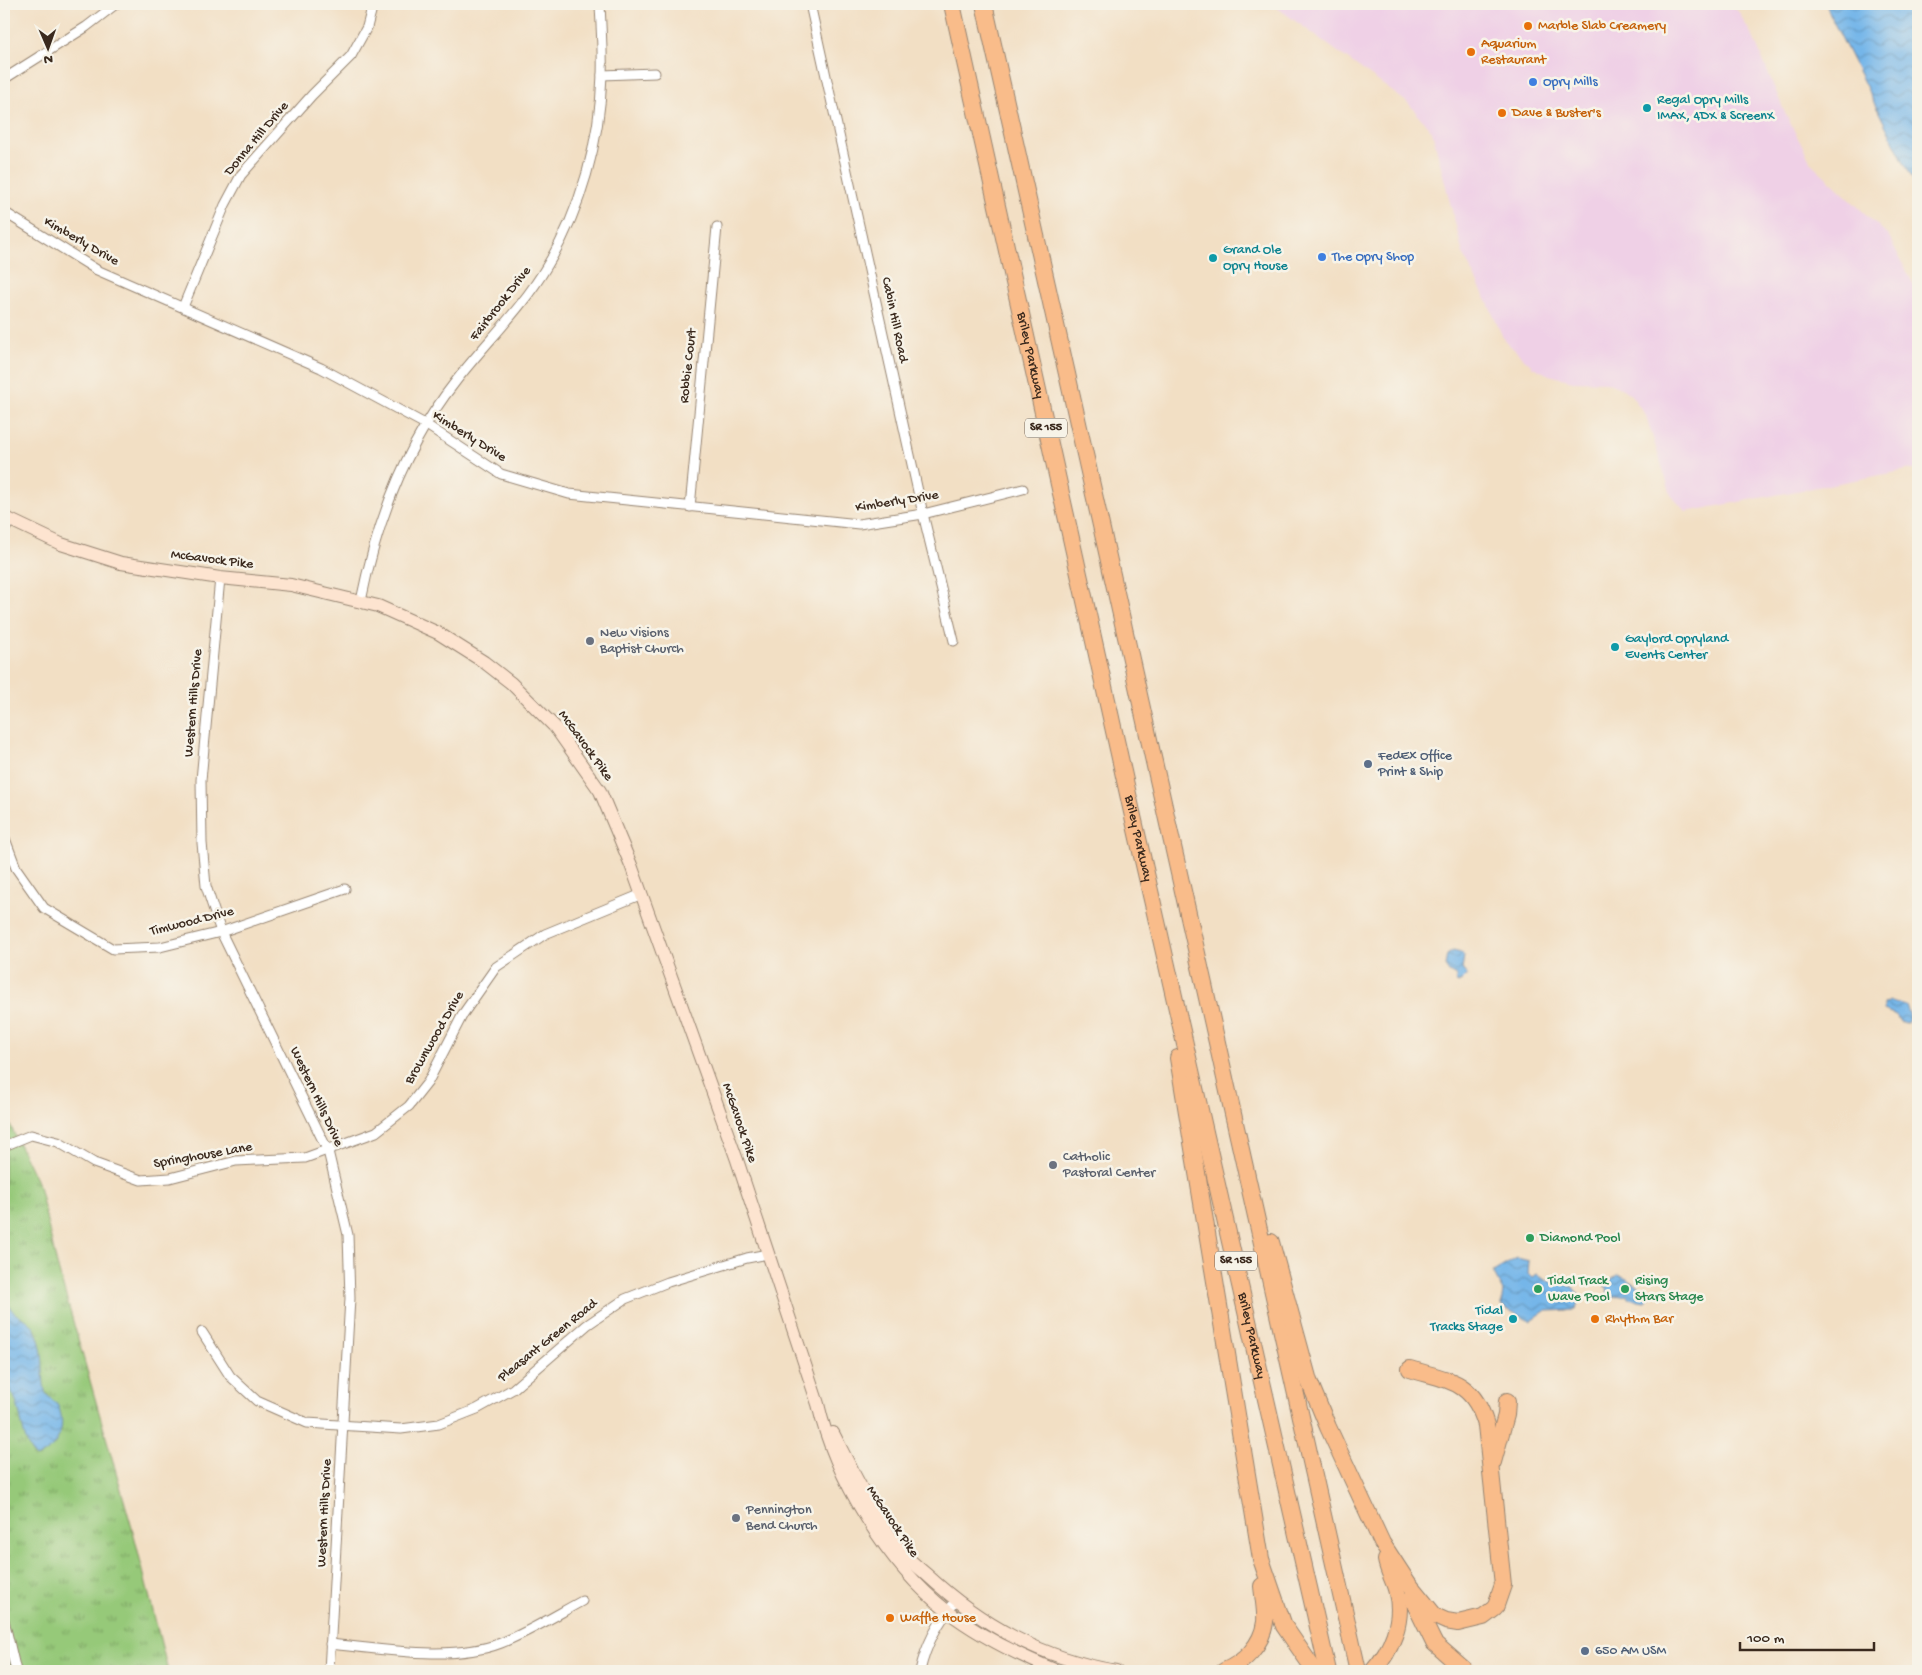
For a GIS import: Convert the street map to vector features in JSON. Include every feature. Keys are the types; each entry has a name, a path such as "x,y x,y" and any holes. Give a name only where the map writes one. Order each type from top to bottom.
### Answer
{"highway":[{"name":"Briley Parkway","path":"952,4 1141,852 1328,1671"},
{"name":"Briley Parkway","path":"984,4 1120,615 1226,1078 1265,1264 1368,1671"},
{"path":"1141,852 1187,1108 1261,1559 1265,1622 1251,1653 1243,1662 1224,1671"},
{"path":"1226,1078 1309,1381 1328,1427 1382,1543 1408,1583 1435,1616 1446,1621 1470,1621 1483,1617 1495,1608 1503,1584 1486,1425 1474,1399 1455,1381 1410,1369"},
{"path":"1490,1471 1506,1415 1507,1401"},
{"path":"1368,1671 1392,1644 1400,1610 1397,1592 1386,1564 1382,1543"},
{"path":"1261,1559 1284,1626 1311,1666"},
{"path":"1408,1583 1414,1604 1434,1643 1466,1671"}],"main road":[{"name":"McGavock Pike","path":"6,523 61,544 120,563 220,578 291,585 361,601 414,622 461,647 501,676 538,708 564,739 600,791 642,894 737,1160 818,1404 825,1436 861,1507 894,1557 947,1611 984,1637 1052,1670"},
{"name":"McGavock Pike","path":"818,1404 870,1505 900,1550 956,1600 1008,1635 1029,1646 1057,1655"},
{"path":"1057,1655 1116,1671"}],"street":[{"path":"4,80 86,27 116,4"},
{"name":"Donna Hill Drive","path":"183,307 225,205 241,176 312,96 351,56 367,27 373,4"},
{"name":"Fairbrook Drive","path":"361,601 385,513 404,465 425,424 456,381 532,290 558,245 576,204 596,134 602,75 600,4"},
{"name":"Cabin Hill Road","path":"810,4 923,514 954,641"},
{"path":"602,75 655,74"},
{"name":"Kimberly Drive","path":"4,212 98,270 321,368 425,424 501,474 569,494 859,524 923,514 1023,489"},
{"name":"Robbie Court","path":"690,507 717,227"},
{"name":"Western Hills Drive","path":"220,578 201,789 202,843 206,886 221,932 328,1151 348,1235 350,1298 329,1671"},
{"name":"Timwood Drive","path":"4,836 16,868 44,908 112,949 160,947 221,932 345,889"},
{"name":"Brownwood Drive","path":"328,1151 376,1132 409,1106 428,1082 463,1014 496,967 545,934 642,894"},
{"name":"Springhouse Lane","path":"4,1146 31,1135 58,1142 94,1163 141,1180 170,1178 236,1161 305,1158 328,1151"},
{"name":"Pleasant Green Road","path":"202,1332 230,1376 256,1401 307,1423 401,1429 439,1424 477,1409 513,1390 587,1325 625,1299 668,1282 746,1258 768,1254"},
{"path":"330,1644 425,1653 477,1649 500,1643 531,1629 582,1600"},
{"path":"920,1671 929,1641 956,1600"},
{"path":"4,1620 16,1671"},
{"path":"1052,1670 1057,1655"}],"shaded area":[{"name":"Opry Mills","path":"1272,4 1730,4 1738,11 1754,39 1785,113 1811,163 1888,235 1918,293 1918,468 1686,512 1671,495 1646,416 1632,396 1623,389 1606,382 1573,381 1549,375 1533,367 1504,340 1463,254 1432,131 1408,103"}],"green space":[{"path":"4,1112 39,1186 57,1265 134,1535 168,1671 4,1671"}],"water":[{"path":"1826,4 1918,4 1918,190 1832,19"},
{"path":"1453,951 1464,956 1462,969 1467,975 1459,983 1456,982 1456,976 1449,972 1445,966 1447,955"},
{"path":"1890,1001 1906,1005 1910,1017 1907,1023 1900,1022 1896,1015 1884,1010 1884,1004"},
{"name":"Tidal Track Wave Pool","path":"1517,1258 1529,1261 1528,1274 1532,1278 1537,1274 1548,1280 1573,1287 1579,1297 1576,1310 1545,1311 1530,1321 1501,1306 1503,1291 1493,1272"},
{"name":"Rising Stars Stage","path":"1619,1274 1651,1294 1645,1301 1628,1298 1627,1295 1610,1298 1607,1287 1604,1286"},
{"path":"4,1287 13,1312 30,1323 38,1336 42,1352 45,1391 57,1404 61,1414 62,1422 59,1437 50,1449 36,1458 26,1440 15,1399 11,1390 4,1383"}],"place":[{"name":"Marble Slab Creamery","path":"1528,26"},
{"name":"Aquarium Restaurant","path":"1471,52"},
{"name":"Opry Mills","path":"1533,82"},
{"name":"Regal Opry Mills IMAX, 4DX & ScreenX","path":"1647,108"},
{"name":"Dave & Buster's","path":"1502,113"},
{"name":"The Opry Shop","path":"1322,257"},
{"name":"Grand Ole Opry House","path":"1213,258"},
{"name":"New Visions Baptist Church","path":"590,641"},
{"name":"Gaylord Opryland Events Center","path":"1615,647"},
{"name":"FedEx Office Print & Ship","path":"1368,764"},
{"name":"Catholic Pastoral Center","path":"1053,1165"},
{"name":"Diamond Pool","path":"1530,1238"},
{"name":"Tidal Track Wave Pool","path":"1538,1289"},
{"name":"Rising Stars Stage","path":"1625,1289"},
{"name":"Tidal Tracks Stage","path":"1513,1319"},
{"name":"Rhythm Bar","path":"1595,1319"},
{"name":"Pennington Bend Church","path":"736,1518"},
{"name":"Waffle House","path":"890,1618"},
{"name":"650 AM USM","path":"1585,1651"}]}
